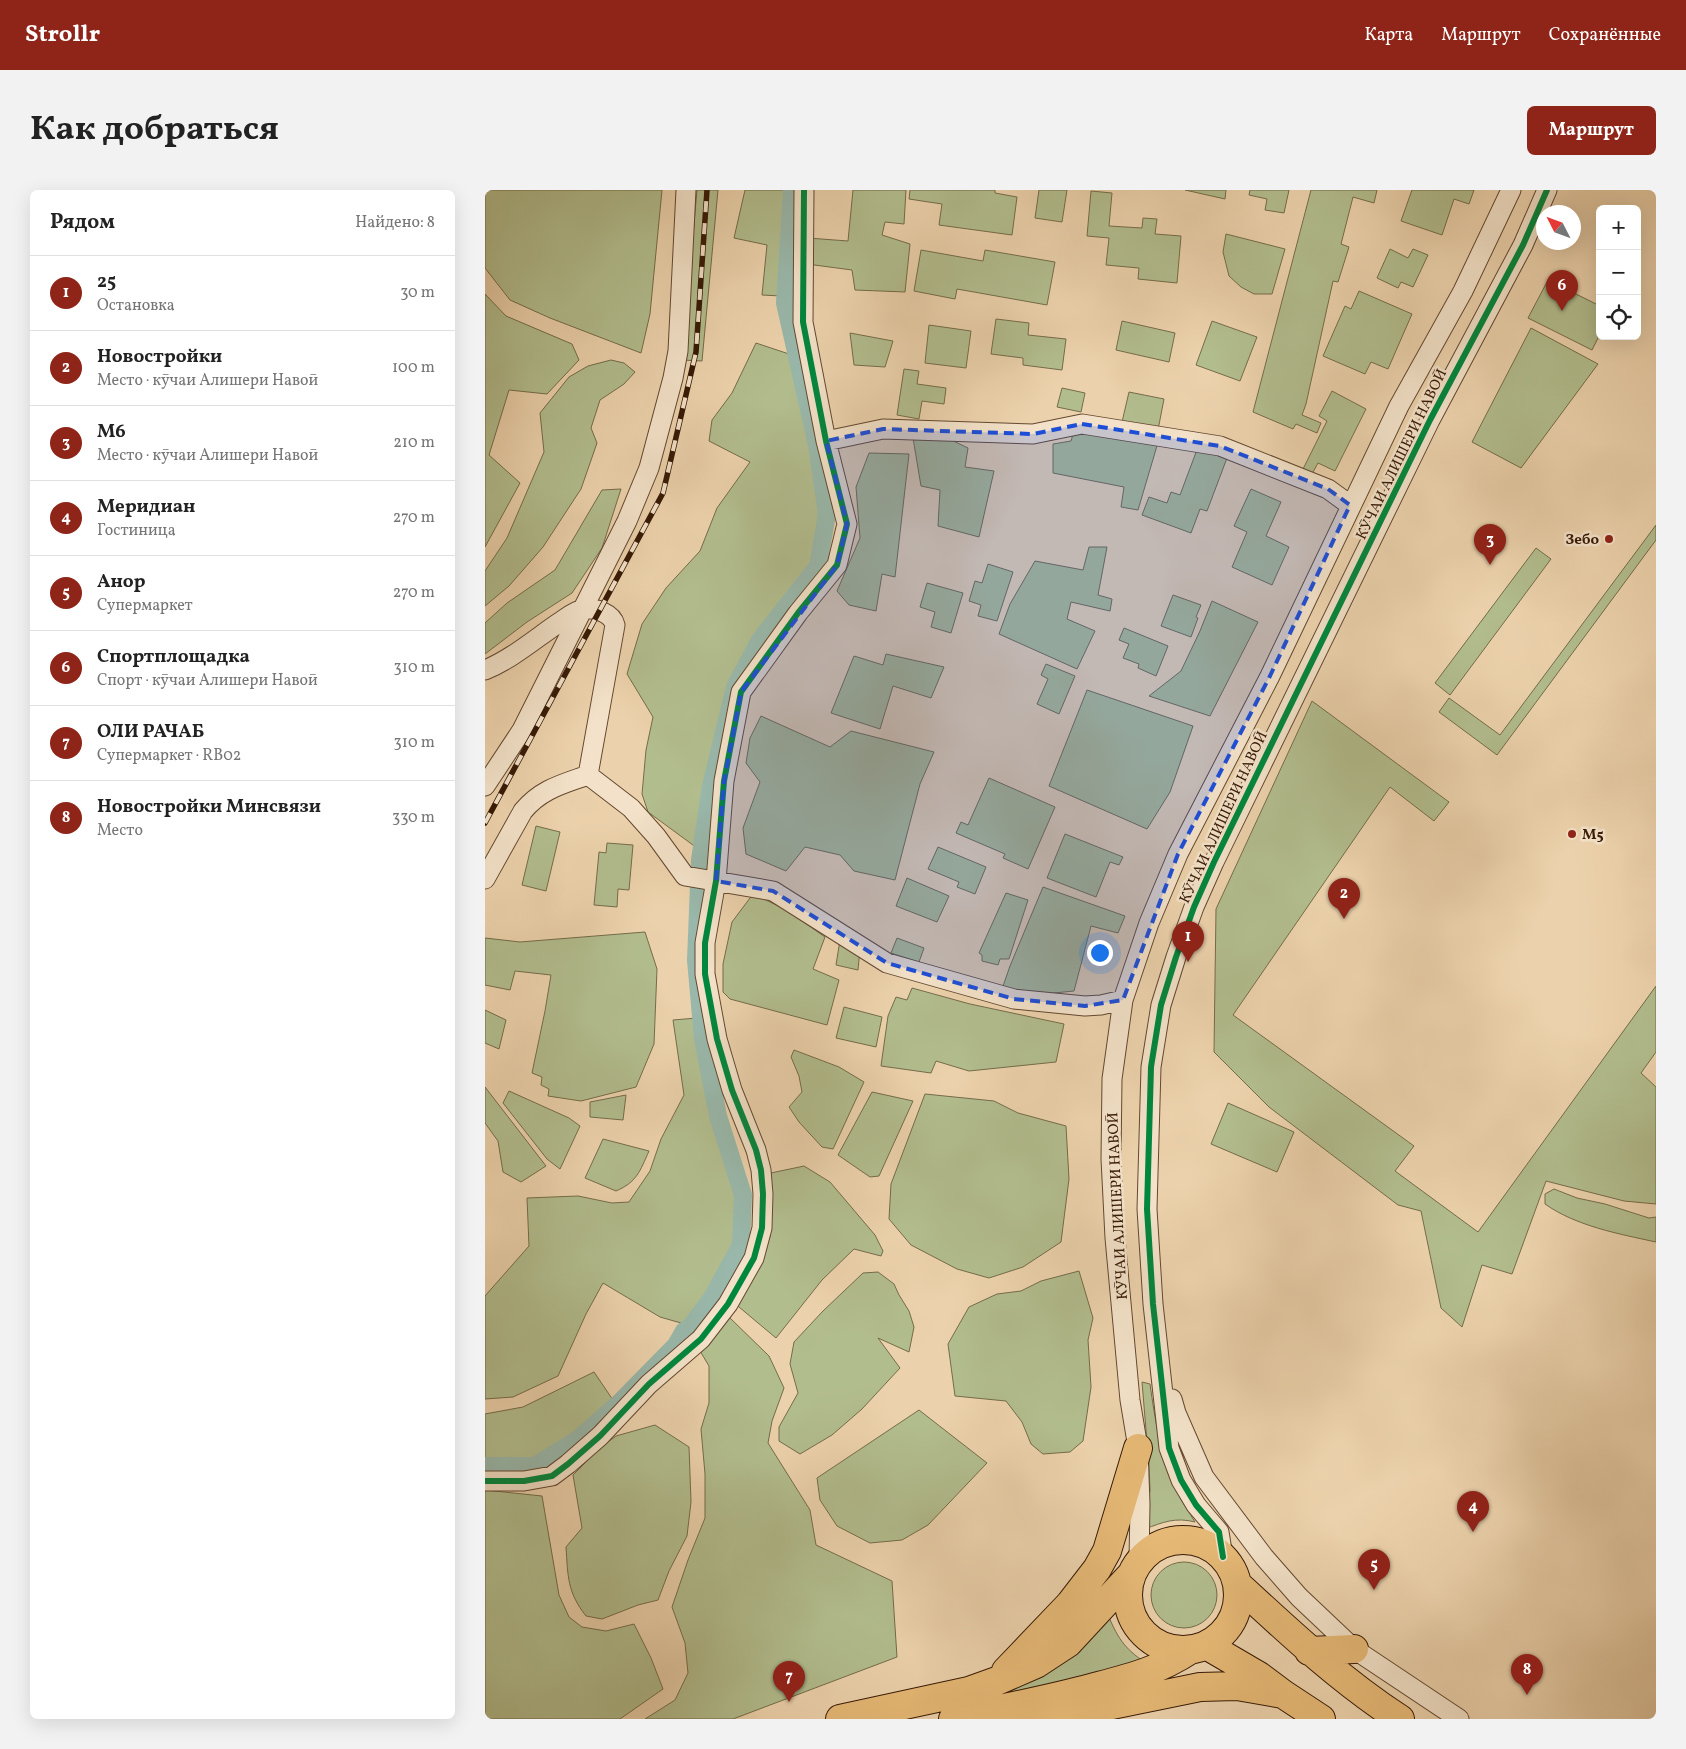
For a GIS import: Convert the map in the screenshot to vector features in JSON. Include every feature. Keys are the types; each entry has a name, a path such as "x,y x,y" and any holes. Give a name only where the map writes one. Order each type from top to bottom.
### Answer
{"highway":[{"path":"997,1681 1070,1604 1097,1569 1107,1551 1138,1448"},
{"path":"840,1719 969,1692 1036,1664 1068,1643 1151,1550 1165,1543 1181,1540 1197,1542 1212,1548 1223,1557 1232,1570 1237,1584 1238,1599 1235,1613 1219,1637 1149,1672 1070,1694 953,1719"},
{"path":"1135,1568 1127,1589 1128,1603 1132,1617 1139,1630 1149,1640 1162,1647 1176,1650 1198,1648 1259,1676 1321,1719"},
{"path":"1237,1584 1309,1651 1378,1705 1400,1719"},
{"path":"1309,1651 1354,1649"},
{"path":"997,1710 1068,1714 1200,1687 1217,1686 1237,1686 1283,1694"}],"street":[{"path":"485,786 521,730 627,521 649,468 673,378 677,351 686,190"},
{"path":"485,1481 524,1481 552,1476 600,1436 649,1384 701,1339 727,1304 754,1258 762,1228 763,1194 761,1170 756,1150 732,1090 717,1040 705,974 705,943 716,882 724,781 741,692 798,613 837,564 847,524 826,441 803,322 804,190"},
{"name":"КӮЧАИ АЛИШЕРИ НАВОӢ","path":"1223,1557 1219,1532 1196,1505 1181,1480 1169,1448 1158,1352 1147,1208 1151,1068 1161,1005 1194,907 1230,828 1430,420 1523,245 1547,190"},
{"name":"КӮЧАИ АЛИШЕРИ НАВОӢ","path":"1135,1568 1140,1504 1138,1448 1131,1400 1117,1257 1111,1159 1112,1079 1123,1000 1149,923 1178,854 1270,676 1350,505 1399,406 1463,291 1507,192"},
{"path":"826,441 883,429 1033,434 1082,424 1220,446 1328,489 1350,505"},
{"path":"485,670 508,658 583,609 606,613 611,617 615,626 588,775"},
{"path":"588,775 631,808 656,836 685,876 773,891 887,963 1014,999 1085,1006 1101,1006 1123,1000"},
{"path":"485,879 523,811 530,803 551,788 588,775"},
{"path":"1158,1352 1175,1412 1204,1477 1264,1557 1299,1596 1354,1649 1459,1719"}],"highlighted area":[{"path":"1082,424 1220,446 1328,489 1350,505 1270,676 1178,854 1123,1000 1085,1006 1014,999 887,963 773,891 716,881 724,781 741,692 837,565 847,524 826,441 883,429 1033,434"}],"green space":[{"path":"485,190 662,190 650,314 641,353 550,318 510,300 485,268"},
{"path":"697,190 718,190 702,361 682,360"},
{"path":"745,190 786,190 781,296 762,295 767,245 734,238"},
{"path":"853,190 906,190 904,224 885,222 882,235 910,244 905,292 855,290 852,270 807,264 808,238 848,241"},
{"path":"910,190 995,190 995,193 1017,197 1012,235 939,225 942,204 909,199"},
{"path":"1039,190 1067,190 1062,222 1035,218"},
{"path":"1185,190 1226,190 1225,199"},
{"path":"1250,190 1289,190 1284,213 1265,210 1267,199 1249,195"},
{"path":"1311,190 1377,190 1374,203 1353,197 1341,244 1349,247 1338,282 1333,281 1302,415 1321,423 1317,433 1296,424 1293,429 1253,412"},
{"path":"1412,190 1474,190 1469,204 1454,199 1442,235 1401,221"},
{"path":"1091,191 1112,193 1109,226 1142,228 1143,218 1157,219 1155,234 1181,236 1177,283 1138,279 1139,268 1106,265 1109,238 1087,236"},
{"path":"1226,234 1285,249 1272,294 1254,294 1241,287 1229,276 1223,252"},
{"path":"1390,249 1408,258 1413,249 1428,255 1413,287 1401,282 1398,288 1377,278"},
{"path":"921,250 983,261 985,250 1055,262 1047,305 957,289 955,299 914,291"},
{"path":"1548,280 1596,304 1597,340 1592,350 1528,318"},
{"path":"1359,291 1412,314 1388,369 1371,362 1365,374 1323,356 1345,306 1351,309"},
{"path":"485,294 506,316 572,344 579,360 547,394 509,390 489,455 520,483 485,547"},
{"path":"996,319 1029,323 1028,335 1066,339 1062,370 1023,365 1023,358 991,354"},
{"path":"1122,321 1175,333 1169,362 1116,350"},
{"path":"1212,321 1257,337 1240,381 1196,365"},
{"path":"929,325 971,331 966,368 925,363"},
{"path":"1531,328 1598,364 1521,468 1472,442"},
{"path":"850,333 893,341 885,367 854,365"},
{"path":"756,343 789,354 811,441 823,511 812,563 755,641 730,687 705,784 697,848 648,812 642,794 646,750 653,717 627,674 642,624 666,588 700,551 717,508 750,462 709,441 712,420 732,393"},
{"path":"611,360 624,363 635,372 624,384 600,400 591,428 597,443 581,489 543,547 509,586 485,606 485,571 507,538 544,452 540,413 569,377 588,366"},
{"path":"904,369 919,371 917,384 946,388 944,404 922,401 919,419 897,415"},
{"path":"1062,388 1085,393 1081,412 1057,407"},
{"path":"1332,391 1366,409 1335,471 1318,463 1312,474 1303,469 1327,421 1319,416"},
{"path":"1129,392 1164,399 1157,435 1122,422"},
{"path":"1074,431 1159,439 1138,510 1121,507 1124,487 1053,473 1053,444 1071,441"},
{"path":"941,435 968,448 965,467 994,471 979,537 938,526 940,490 921,486 913,438"},
{"path":"1198,447 1227,458 1207,511 1200,509 1191,533 1142,515 1149,497 1167,503 1171,492 1180,495"},
{"path":"869,453 909,454 895,577 882,574 876,611 849,605 837,591 860,538 856,487"},
{"path":"621,489 602,548 572,593 527,622 485,654 485,623 507,603 555,570 602,490"},
{"path":"1251,489 1281,502 1266,536 1289,547 1272,585 1232,567 1247,532 1234,526"},
{"path":"1656,525 1656,540 1497,755 1439,712 1449,698 1500,735"},
{"path":"1089,547 1107,547 1098,595 1112,599 1110,611 1071,602 1067,619 1095,631 1077,669 999,634 1010,604 1035,561 1083,570"},
{"path":"1536,548 1551,559 1450,695 1435,683"},
{"path":"988,564 1013,572 997,621 978,616 981,605 969,601 975,581 982,583"},
{"path":"927,583 963,593 951,633 931,627 935,612 920,607"},
{"path":"1173,595 1201,605 1191,637 1161,626"},
{"path":"1212,601 1258,622 1210,716 1149,696 1181,671"},
{"path":"1124,628 1168,646 1156,676 1138,668 1139,664 1123,658 1129,644 1119,640"},
{"path":"886,654 944,667 931,698 893,686 880,729 831,713 854,656 883,665"},
{"path":"1046,664 1075,676 1059,714 1037,704 1048,679 1041,675"},
{"path":"1087,690 1193,726 1170,792 1147,829 1049,786"},
{"path":"1312,701 1449,802 1434,821 1390,787 1233,1015 1414,1146 1395,1171 1478,1232 1656,986 1656,1052 1641,1073 1656,1087 1656,1204 1624,1201 1546,1181 1512,1274 1482,1265 1462,1327 1441,1308 1421,1211 1398,1205 1269,1107 1214,1052 1216,909"},
{"path":"761,716 830,747 851,731 934,752 920,784 895,880 854,871 840,855 805,847 786,871 746,854 743,828 760,782 746,763 750,738"},
{"path":"989,778 1055,807 1028,869 1003,858 1005,854 956,833 961,822 968,825"},
{"path":"536,826 560,832 546,891 522,885"},
{"path":"1065,834 1123,857 1119,865 1110,862 1096,897 1047,878"},
{"path":"607,843 633,845 629,890 618,889 617,907 594,905 599,852 606,853"},
{"path":"938,847 986,867 975,894 957,887 959,882 928,869"},
{"path":"907,878 949,896 937,922 896,906"},
{"path":"1043,887 1125,916 1118,933 1091,926 1074,991 1034,995 1002,989 1010,966"},
{"path":"1006,893 1028,900 1009,959 1000,959 998,965 982,961 982,955 979,953"},
{"path":"753,894 785,909 825,937 813,969 839,980 827,1025 730,999 723,992 723,964 732,922"},
{"path":"645,932 657,969 654,1044 636,1087 581,1101 548,1096 549,1089 541,1085 542,1077 532,1073 551,975 515,971 510,990 485,985 485,938 520,942"},
{"path":"897,938 924,948 919,962 891,953"},
{"path":"840,940 860,949 858,970 836,965"},
{"path":"912,988 970,1004 1064,1024 1056,1062 969,1071 936,1061 931,1073 881,1066 888,1016 896,997 907,1000"},
{"path":"844,1007 882,1017 876,1047 836,1038"},
{"path":"485,1010 506,1020 499,1049 485,1043"},
{"path":"697,1018 717,1117 740,1194 739,1244 710,1296 688,1325 660,1317 603,1283 586,1314 558,1376 513,1397 485,1399 485,1296 529,1246 527,1198 578,1196 612,1203 629,1202 650,1171 661,1139 684,1095 673,1020"},
{"path":"794,1050 839,1067 864,1082 833,1149 822,1147 799,1122 789,1107 802,1092 799,1076 791,1057"},
{"path":"485,1087 546,1166 521,1182 503,1172 498,1141 485,1123"},
{"path":"509,1091 569,1118 580,1126 560,1169 547,1159 503,1103"},
{"path":"872,1092 913,1101 879,1176 870,1177 838,1155"},
{"path":"925,1094 994,1101 1018,1113 1066,1126 1069,1179 1061,1242 1023,1267 989,1278 957,1269 911,1245 889,1219 891,1184"},
{"path":"626,1095 623,1120 590,1117 590,1102"},
{"path":"1228,1103 1294,1132 1277,1172 1211,1144"},
{"path":"603,1139 649,1151 633,1180 616,1191 585,1178"},
{"path":"804,1166 830,1182 875,1235 883,1251 881,1256 854,1249 822,1280 776,1338 733,1302 770,1237 766,1174"},
{"path":"1554,1189 1577,1198 1605,1204 1649,1218 1656,1217 1656,1242 1584,1224 1557,1212 1545,1204 1545,1194"},
{"path":"1079,1271 1093,1318 1088,1340 1091,1387 1083,1441 1070,1452 1043,1454 1031,1444 1022,1422 1006,1401 955,1396 948,1344 969,1307 997,1294 1021,1291 1041,1281"},
{"path":"878,1272 894,1284 909,1311 914,1327 909,1352 878,1338 900,1368 862,1409 832,1435 800,1454 779,1441 779,1427 798,1393 790,1364 794,1342 863,1273"},
{"path":"728,1316 769,1356 784,1388 772,1421 768,1443 810,1510 816,1545 892,1581 897,1657 733,1719 645,1719 675,1700 688,1673 685,1643 672,1607 705,1518 705,1474 701,1429 709,1403 709,1366 697,1346"},
{"path":"594,1372 615,1403 577,1436 535,1463 485,1463 485,1414 523,1407"},
{"path":"1142,1382 1150,1384 1159,1439 1171,1479 1195,1522 1170,1521 1145,1529 1150,1490"},
{"path":"919,1410 987,1463 928,1525 902,1540 870,1543 837,1526 820,1500 817,1478"},
{"path":"655,1425 689,1447 691,1502 687,1536 669,1571 658,1600 638,1605 602,1619 586,1616 575,1599 567,1567 566,1547 582,1528 573,1475 601,1447 616,1436"},
{"path":"485,1490 542,1496 559,1595 569,1617 582,1627 606,1631 634,1624 651,1658 663,1689 620,1719 485,1719"},
{"path":"1178,1562 1190,1562 1208,1571 1215,1582 1217,1595 1215,1608 1208,1619 1197,1626 1178,1628 1165,1623 1156,1614 1151,1601 1151,1589 1156,1576 1165,1567"},
{"path":"1108,1615 1124,1644 1134,1655 1149,1665 979,1700"}],"waterway":[{"path":"485,1466 535,1466 577,1440 617,1405 676,1345 684,1331 691,1326 712,1298 741,1245 743,1195 718,1116 703,1039 696,960 700,860 711,786 735,687 760,640 818,566 827,514 817,445 785,303 792,190"}],"railway":[{"path":"485,823 663,493 696,352 707,190"}],"cycle path":[{"path":"485,1481 524,1481 552,1476 600,1436 649,1384 701,1339 728,1304 754,1258 762,1228 763,1194 761,1170 756,1150 732,1090 717,1039 705,974 705,943 716,881 724,781 741,692 798,613 837,565 847,524 826,441 803,322 804,190"},
{"path":"1223,1557 1219,1532 1196,1505 1181,1480 1169,1448 1153,1304 1147,1209 1151,1067 1161,1005 1194,907 1214,862 1430,420 1523,245 1547,190"}],"place":[{"name":"Спортплощадка","path":"1562,311"},
{"name":"Зебо","path":"1609,539"},
{"name":"М6","path":"1490,565"},
{"name":"М5","path":"1572,834"},
{"name":"Новостройки","path":"1344,919"},
{"name":"25","path":"1188,962"},
{"name":"Меридиан","path":"1473,1532"},
{"name":"Анор","path":"1374,1590"},
{"name":"Новостройки Минсвязи","path":"1527,1695"},
{"name":"ОЛИ РАЧАБ","path":"789,1702"}]}
